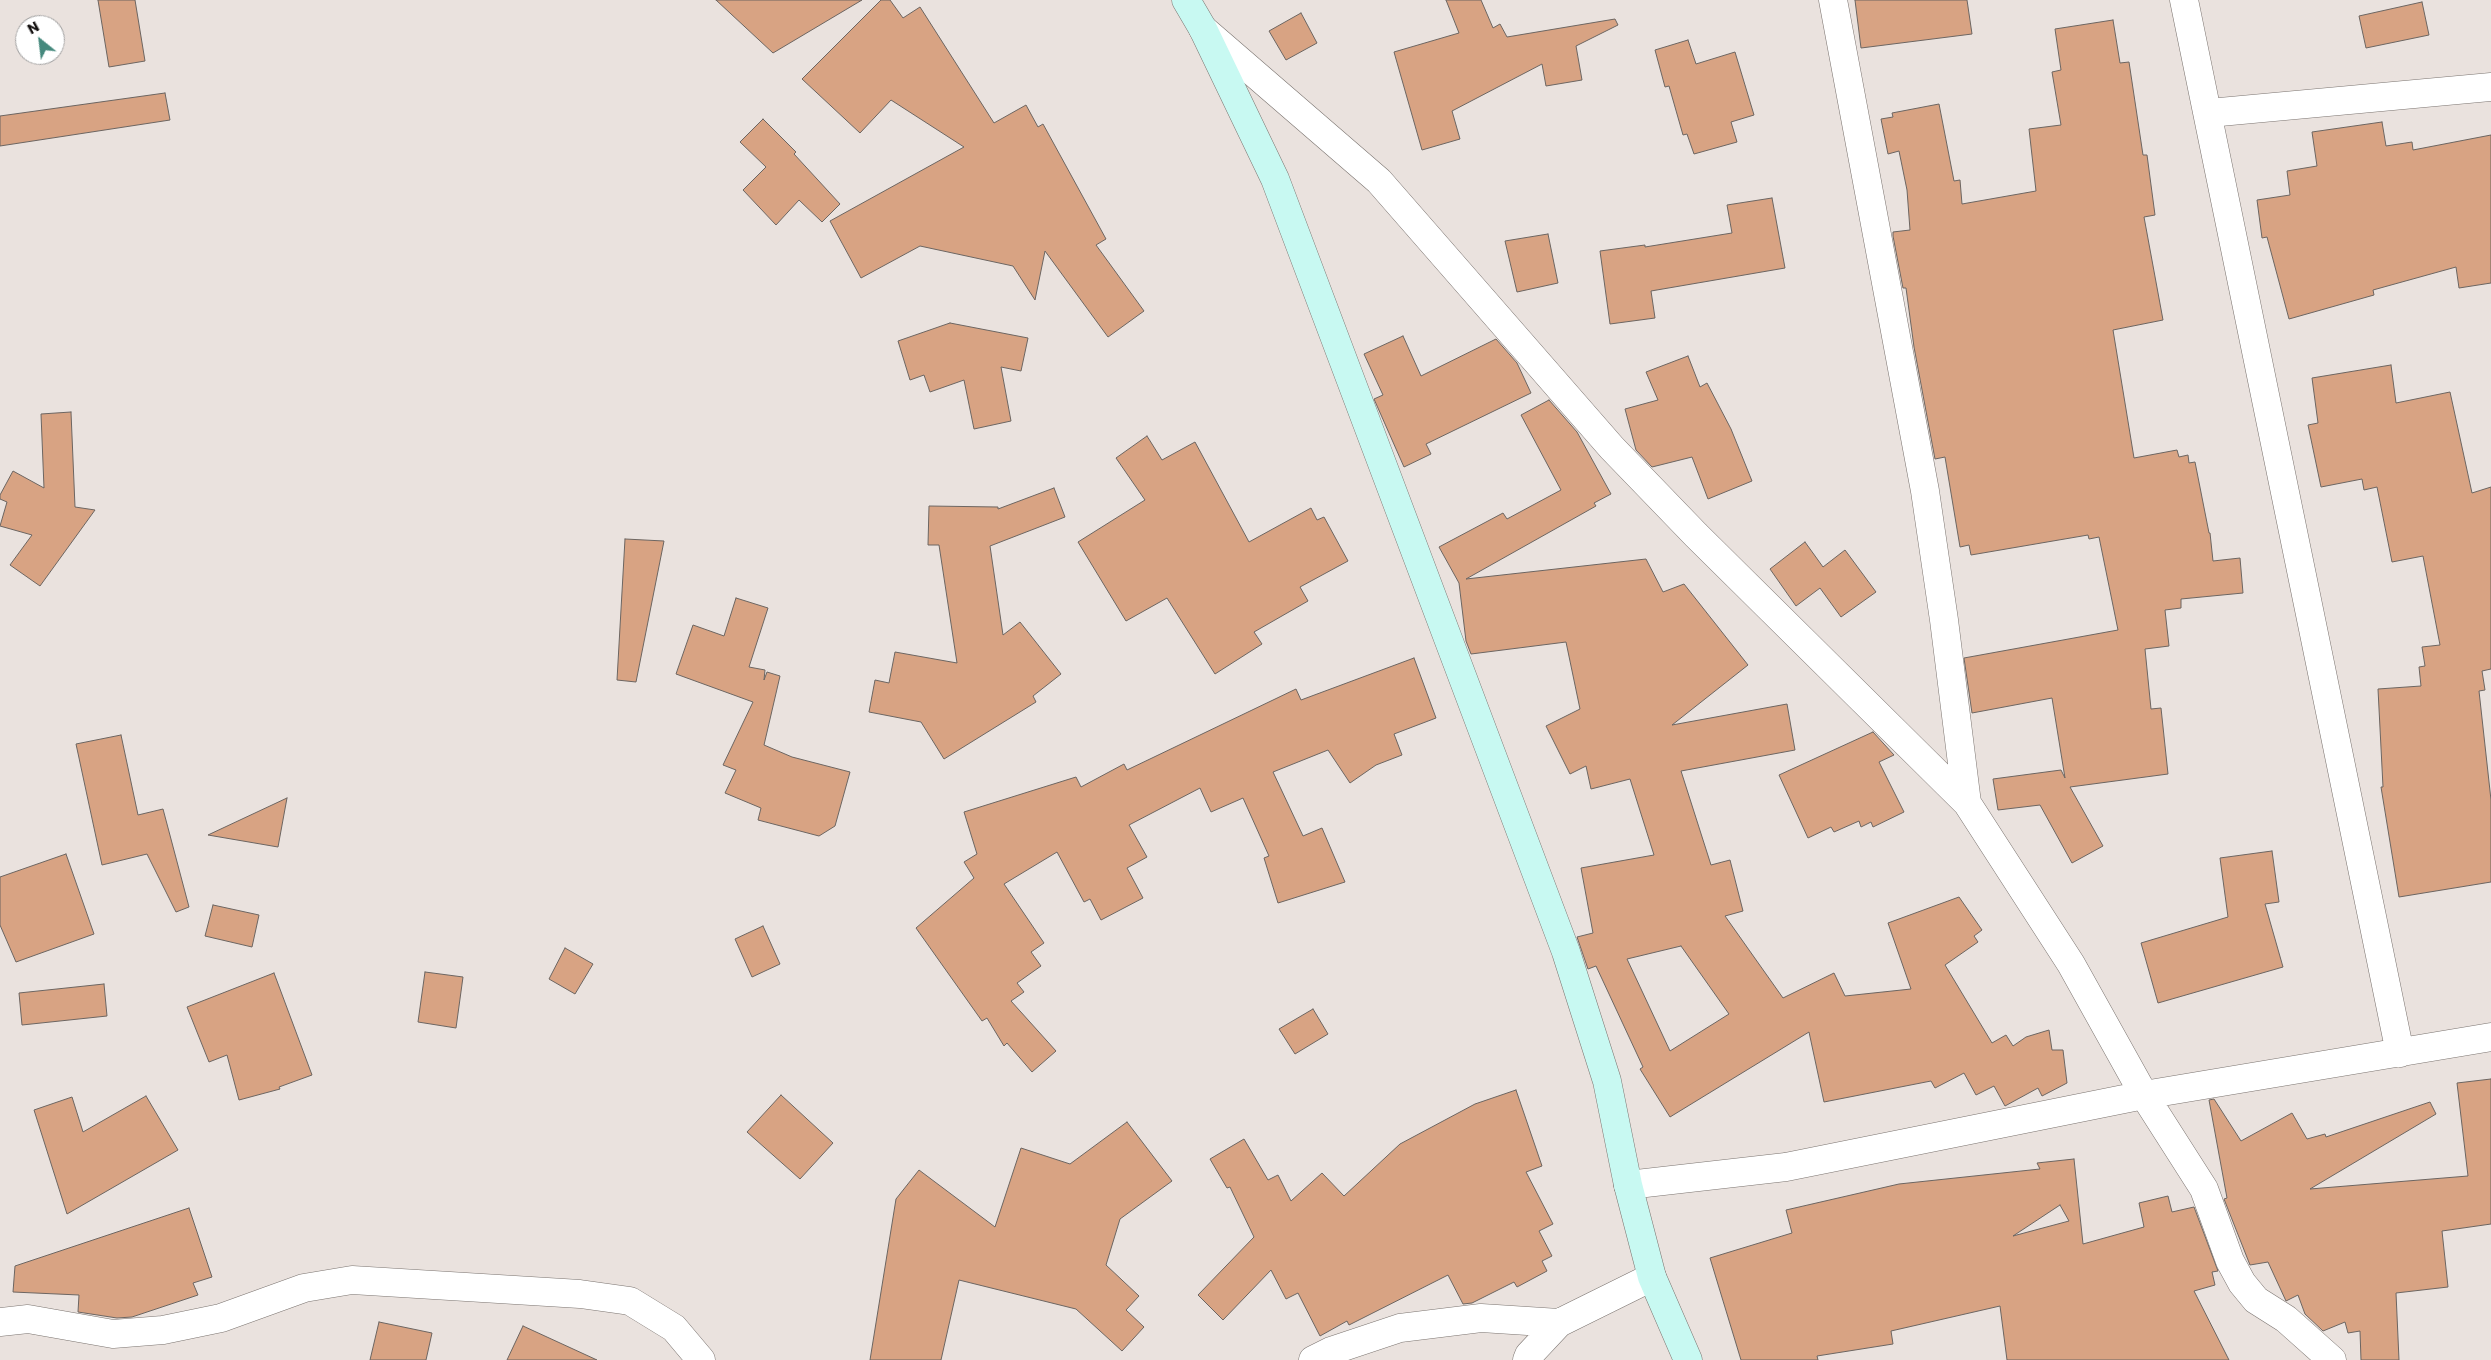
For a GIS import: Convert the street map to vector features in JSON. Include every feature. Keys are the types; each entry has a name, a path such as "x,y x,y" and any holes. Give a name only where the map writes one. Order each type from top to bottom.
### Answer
{"main road":[{"path":"1186,0 1203,29 1275,179 1566,952 1607,1081 1628,1185 1652,1277 1688,1360"}],"street":[{"path":"1833,0 1925,490 1944,620 1967,803"},
{"path":"2184,0 2209,113 2400,1053"},
{"path":"1203,29 1379,182 1612,448 1696,535 1967,803 2071,964 2144,1095 2204,1189 2230,1261 2242,1284 2256,1300 2286,1319 2332,1360"},
{"path":"2209,113 2491,87"},
{"path":"1628,1185 1786,1167 2144,1095 2491,1037"},
{"path":"1527,1360 1529,1355 1559,1323 1652,1277"},
{"path":"0,1322 28,1319 113,1334 163,1330 221,1318 304,1288 352,1280 580,1294 630,1301 674,1328 701,1360"},
{"path":"1313,1360 1331,1351 1400,1328 1481,1318 1559,1323"}],"building":[{"path":"98,0 135,0 145,61 109,67"},
{"path":"716,0 862,0 773,53"},
{"path":"881,0 890,0 903,18 920,7 994,123 1026,105 1038,127 1043,124 1106,239 1096,245 1144,311 1108,337 1045,251 1035,300 1013,266 920,246 861,278 830,221 964,147 891,100 860,133 802,79"},
{"path":"1446,0 1481,0 1493,28 1500,24 1507,37 1615,19 1618,25 1576,46 1582,80 1546,86 1542,64 1452,111 1460,139 1422,150 1394,52 1459,33"},
{"path":"1855,0 1967,0 1972,34 1861,48"},
{"path":"2422,2 2429,35 2366,48 2359,16"},
{"path":"1301,13 1317,43 1286,60 1269,31"},
{"path":"2113,20 2120,63 2129,62 2143,155 2147,155 2155,215 2144,217 2163,320 2113,330 2134,458 2177,450 2179,457 2188,455 2189,463 2195,462 2210,533 2213,561 2240,558 2243,593 2181,599 2181,608 2165,610 2169,646 2145,649 2151,709 2161,708 2168,774 2070,787 2103,846 2072,863 2040,805 1998,810 1993,779 2061,770 2065,778 2052,698 1972,713 1964,658 2118,630 2099,537 2089,539 2088,535 1971,555 1969,545 1960,547 1945,457 1935,459 1914,347 1906,288 1903,288 1893,236 1893,232 1910,230 1907,190 1899,151 1888,154 1881,119 1893,117 1892,113 1939,104 1954,181 1960,180 1962,204 2036,191 2029,129 2061,125 2052,72 2061,70 2055,29"},
{"path":"1688,40 1696,64 1735,52 1754,115 1731,122 1737,142 1694,154 1687,134 1683,135 1669,86 1665,87 1655,50"},
{"path":"165,93 170,120 0,146 0,116"},
{"path":"763,119 796,152 794,154 840,204 822,222 799,200 776,225 743,190 766,167 740,142"},
{"path":"2382,122 2386,146 2412,142 2413,150 2491,135 2491,283 2459,288 2456,267 2373,290 2374,295 2289,319 2267,237 2262,238 2257,200 2290,195 2287,171 2317,166 2312,132"},
{"path":"1772,198 1785,268 1651,291 1655,318 1610,324 1600,251 1645,245 1645,247 1732,233 1727,205"},
{"path":"1548,234 1558,283 1517,292 1505,241"},
{"path":"950,323 1028,338 1021,371 1001,367 1011,421 974,429 964,380 930,392 924,375 910,380 898,341"},
{"path":"1403,336 1421,376 1496,339 1517,363 1531,393 1426,444 1431,454 1404,467 1374,399 1383,395 1364,354"},
{"path":"1688,356 1700,387 1707,383 1731,429 1752,481 1708,499 1692,457 1652,467 1636,450 1625,409 1658,400 1646,372"},
{"path":"2391,365 2396,403 2450,392 2472,493 2491,487 2491,669 2482,671 2485,690 2479,691 2491,800 2491,882 2399,897 2381,787 2383,787 2378,689 2421,686 2419,667 2425,666 2422,647 2440,645 2423,556 2392,562 2377,487 2364,490 2362,479 2321,487 2308,425 2318,423 2312,378"},
{"path":"1549,400 1577,432 1611,494 1594,503 1596,506 1466,579 1646,559 1663,592 1684,584 1748,665 1672,725 1787,704 1795,750 1681,771 1711,865 1730,860 1743,911 1725,916 1783,998 1834,973 1845,996 1911,989 1888,923 1959,897 1982,930 1974,936 1978,942 1945,965 1992,1043 2006,1035 2013,1046 2026,1037 2049,1030 2052,1050 2063,1050 2067,1083 2042,1096 2038,1088 2005,1106 1994,1086 1976,1095 1964,1073 1935,1088 1931,1081 1824,1102 1809,1032 1670,1117 1640,1069 1643,1067 1596,966 1588,969 1577,937 1593,933 1581,868 1654,855 1630,779 1591,789 1586,766 1570,774 1546,726 1580,709 1566,642 1471,654 1466,641 1459,583 1439,547 1503,513 1507,519 1561,490 1521,415","holes":["1681,946 1729,1014 1670,1051 1627,959"]},
{"path":"71,412 75,507 95,510 40,586 10,565 32,535 0,526 7,502 0,499 0,495 13,471 44,488 41,414"},
{"path":"1147,436 1162,460 1195,442 1249,542 1311,508 1317,520 1324,517 1348,561 1300,587 1308,601 1254,632 1262,644 1215,674 1167,598 1126,621 1078,542 1145,500 1116,458"},
{"path":"1054,488 1065,517 990,546 1003,635 1020,622 1061,674 1033,696 1036,702 944,759 921,722 869,712 875,680 889,683 895,652 957,663 939,545 928,545 929,506 998,507 998,509"},
{"path":"625,539 664,541 636,682 617,680"},
{"path":"1805,542 1823,567 1845,550 1876,592 1841,617 1820,588 1796,606 1770,569"},
{"path":"736,598 768,608 749,667 765,670 764,680 767,672 780,676 764,745 792,757 850,772 835,826 819,836 758,820 761,808 725,793 736,770 723,765 753,702 676,674 693,625 724,636"},
{"path":"1414,658 1436,718 1394,734 1402,755 1376,765 1350,783 1328,750 1273,772 1303,836 1322,828 1345,882 1278,903 1264,858 1269,856 1243,798 1211,812 1200,788 1129,825 1147,857 1127,868 1143,898 1101,920 1090,899 1084,902 1057,852 1004,884 1044,943 1031,952 1041,966 1017,983 1024,992 1011,1001 1056,1051 1032,1072 1007,1043 1004,1046 987,1018 982,1021 916,928 974,878 964,862 977,854 964,812 1076,777 1081,787 1124,764 1127,770 1296,689 1301,700"},
{"path":"1873,732 1894,755 1879,762 1904,812 1873,827 1871,822 1861,827 1859,821 1834,832 1831,827 1808,838 1779,775"},
{"path":"121,735 138,815 163,809 189,907 176,912 147,854 102,865 76,744"},
{"path":"287,798 278,847 208,835"},
{"path":"2272,851 2279,902 2265,904 2283,967 2158,1003 2141,943 2228,917 2220,858"},
{"path":"66,854 94,934 16,962 0,925 0,877"},
{"path":"213,905 259,915 252,947 205,936"},
{"path":"763,926 780,964 752,977 735,939"},
{"path":"565,948 593,964 575,994 549,979"},
{"path":"425,972 463,977 456,1028 418,1022"},
{"path":"274,973 312,1075 279,1087 280,1089 239,1100 227,1055 209,1062 187,1007"},
{"path":"104,984 107,1016 22,1025 19,993"},
{"path":"1313,1009 1328,1034 1295,1054 1279,1029"},
{"path":"2491,1079 2491,1224 2442,1231 2448,1287 2396,1293 2399,1360 2361,1360 2360,1331 2348,1333 2345,1322 2323,1331 2305,1314 2298,1295 2286,1301 2268,1262 2250,1265 2224,1199 2227,1198 2209,1100 2214,1099 2241,1141 2292,1113 2307,1139 2325,1134 2326,1137 2430,1102 2436,1114 2310,1189 2468,1176 2457,1083"},
{"path":"1516,1090 1542,1166 1526,1172 1553,1224 1539,1231 1552,1256 1542,1261 1547,1271 1517,1287 1514,1282 1472,1303 1463,1304 1448,1275 1349,1325 1347,1321 1320,1336 1298,1293 1286,1299 1271,1270 1223,1320 1198,1295 1254,1237 1230,1187 1227,1188 1210,1159 1244,1139 1268,1180 1278,1175 1291,1201 1322,1173 1344,1196 1400,1144 1475,1104"},
{"path":"781,1095 833,1143 800,1179 747,1132"},
{"path":"146,1096 178,1150 67,1214 34,1110 72,1097 83,1132"},
{"path":"1127,1122 1172,1181 1120,1219 1106,1265 1139,1296 1126,1310 1144,1327 1122,1351 1076,1309 959,1280 941,1360 870,1360 896,1199 919,1170 995,1227 1021,1148 1070,1164"},
{"path":"2074,1159 2083,1244 2144,1227 2139,1203 2168,1196 2172,1212 2194,1207 2218,1271 2212,1272 2215,1285 2194,1291 2229,1360 2007,1360 2000,1306 1891,1331 1893,1344 1817,1356 1818,1360 1741,1360 1710,1258 1792,1233 1786,1210 1899,1184 2040,1169 2037,1163","holes":["2060,1205 2069,1221 2013,1236"]},
{"path":"189,1208 212,1277 193,1283 198,1295 132,1317 117,1318 78,1312 79,1295 13,1292 15,1266"},
{"path":"379,1322 432,1333 426,1360 370,1360"},
{"path":"523,1326 597,1360 507,1360"}]}
